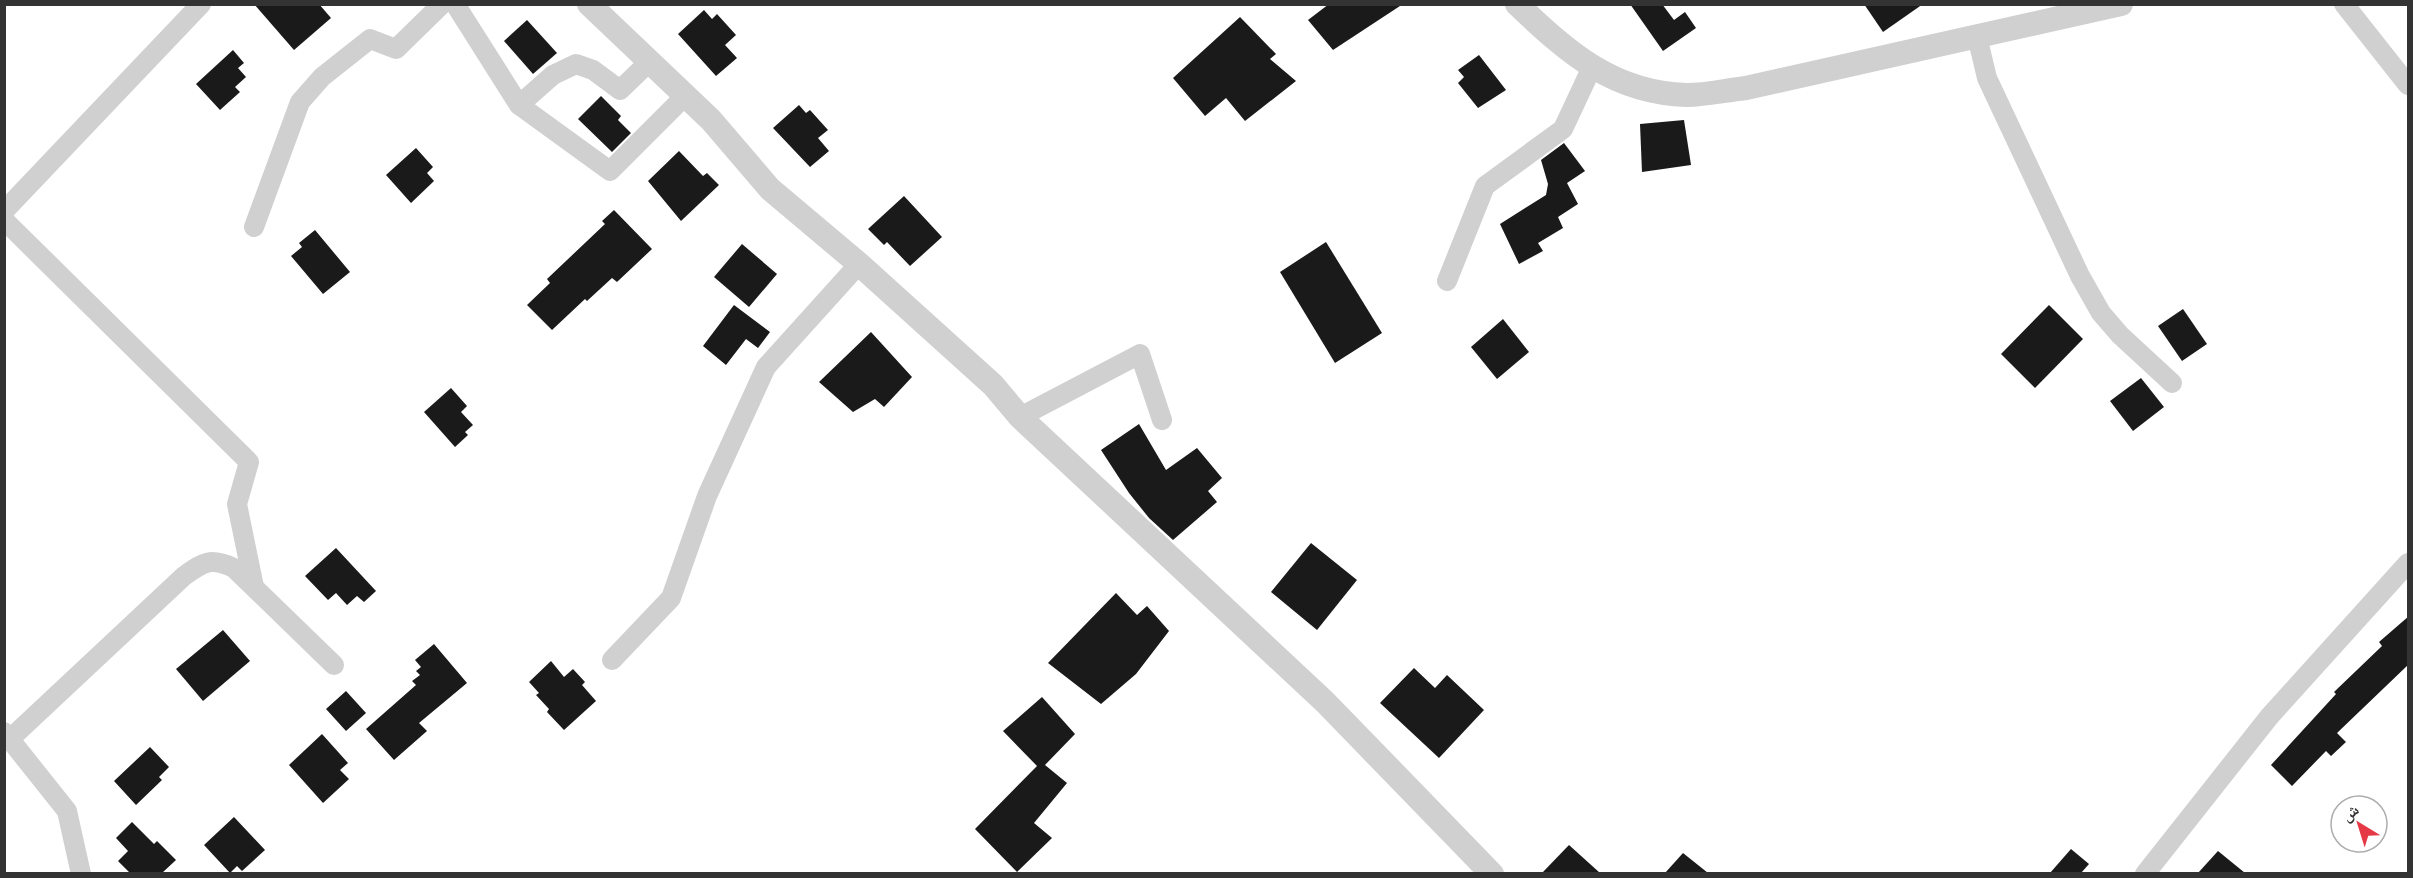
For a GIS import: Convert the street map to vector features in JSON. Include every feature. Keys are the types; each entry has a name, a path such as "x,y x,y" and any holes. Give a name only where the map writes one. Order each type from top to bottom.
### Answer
{"street":[{"path":"4,211 201,4"},
{"path":"254,227 300,102 322,77 370,39 396,49 441,4"},
{"path":"455,4 519,105 610,171 686,95"},
{"path":"589,4 648,63 686,95 770,189 859,264 993,385 1020,417 1325,702 1492,873"},
{"path":"1517,4 1577,58 1610,78 1651,91 1688,95 1746,88 2121,4"},
{"path":"2344,4 2409,85"},
{"path":"1977,36 1990,86 2096,304 2120,335 2172,383"},
{"path":"519,105 553,75 576,64 593,70 620,90 648,63"},
{"path":"1447,281 1485,186 1563,129 1592,67"},
{"path":"4,220 249,462 237,504 254,587"},
{"path":"612,660 671,598 707,495 766,367 859,264"},
{"path":"1020,417 1140,354 1162,420"},
{"path":"81,873 67,811 8,735 184,576 204,562 220,562 234,568 334,665"},
{"path":"2145,873 2269,717 2409,563"}],"building":[{"path":"254,4 319,4 331,18 294,50"},
{"path":"1329,4 1403,4 1333,50 1308,20"},
{"path":"1630,4 1662,4 1674,20 1685,12 1696,28 1663,51"},
{"path":"1864,4 1923,4 1883,32"},
{"path":"704,10 712,19 717,14 736,35 725,45 737,58 716,76 678,34"},
{"path":"1240,17 1276,54 1270,59 1296,81 1245,121 1226,98 1205,116 1173,78"},
{"path":"527,20 557,53 533,74 504,41"},
{"path":"233,50 244,63 238,68 246,77 235,87 240,92 220,110 196,84"},
{"path":"1479,55 1506,90 1478,108 1458,83 1464,77 1458,70"},
{"path":"601,96 621,116 618,120 631,133 612,152 578,119"},
{"path":"799,105 806,113 810,110 828,130 818,138 829,151 810,167 773,128"},
{"path":"1684,120 1691,165 1642,172 1640,124"},
{"path":"1564,143 1585,171 1567,183 1578,204 1558,217 1563,228 1538,243 1543,251 1519,264 1500,224 1546,195 1548,184 1541,160"},
{"path":"416,148 433,167 427,173 434,181 411,203 386,175"},
{"path":"679,151 703,176 707,173 719,185 681,221 648,181"},
{"path":"904,196 942,237 910,266 887,242 884,245 868,229"},
{"path":"614,210 652,249 617,282 612,278 587,301 585,299 552,330 527,305 550,283 547,279 605,224 602,221"},
{"path":"315,230 350,272 323,294 291,256 302,247 299,243"},
{"path":"1326,242 1382,333 1335,363 1280,272"},
{"path":"742,244 777,274 749,307 714,277"},
{"path":"734,305 770,332 758,348 746,339 726,365 703,346"},
{"path":"2049,305 2083,339 2035,388 2001,354"},
{"path":"2183,309 2207,344 2182,361 2158,326"},
{"path":"1503,319 1529,352 1497,379 1471,347"},
{"path":"871,332 912,377 884,407 875,399 853,412 819,382"},
{"path":"2141,378 2164,407 2133,431 2110,401"},
{"path":"451,388 467,406 461,412 473,425 465,432 468,435 455,447 424,412"},
{"path":"1139,424 1166,470 1197,448 1222,478 1208,491 1217,502 1173,540 1149,518 1129,493 1101,450"},
{"path":"1311,543 1357,580 1317,630 1271,592"},
{"path":"336,548 376,591 364,602 357,596 347,605 336,593 328,600 305,576"},
{"path":"1116,593 1137,615 1147,606 1169,631 1136,674 1101,704 1048,663"},
{"path":"2409,616 2409,664 2337,733 2346,742 2331,756 2326,751 2292,786 2271,765 2336,694 2334,692 2382,646 2379,642"},
{"path":"223,630 250,661 203,701 176,669"},
{"path":"434,644 467,683 419,723 427,731 394,760 366,729 416,685 412,681 420,675 416,671 421,667 415,660"},
{"path":"551,661 564,677 573,669 585,682 582,685 596,701 564,730 547,712 549,709 536,695 539,693 529,682"},
{"path":"1414,668 1435,688 1447,675 1484,710 1439,758 1380,703"},
{"path":"346,691 366,713 346,731 326,709"},
{"path":"1042,697 1075,734 1045,765 1067,783 1034,823 1052,838 1017,872 975,829 1037,766 1003,731"},
{"path":"322,734 348,763 340,770 349,779 323,803 289,765"},
{"path":"150,747 169,767 159,777 162,780 136,805 114,781"},
{"path":"234,817 265,850 242,871 237,866 230,873 204,845"},
{"path":"132,822 154,844 157,841 176,860 162,873 130,873 118,861 128,851 116,838"},
{"path":"1569,845 1600,873 1542,873"},
{"path":"2071,849 2089,864 2081,873 2050,873"},
{"path":"2218,851 2245,873 2198,873"},
{"path":"1683,853 1708,873 1665,873"}]}
